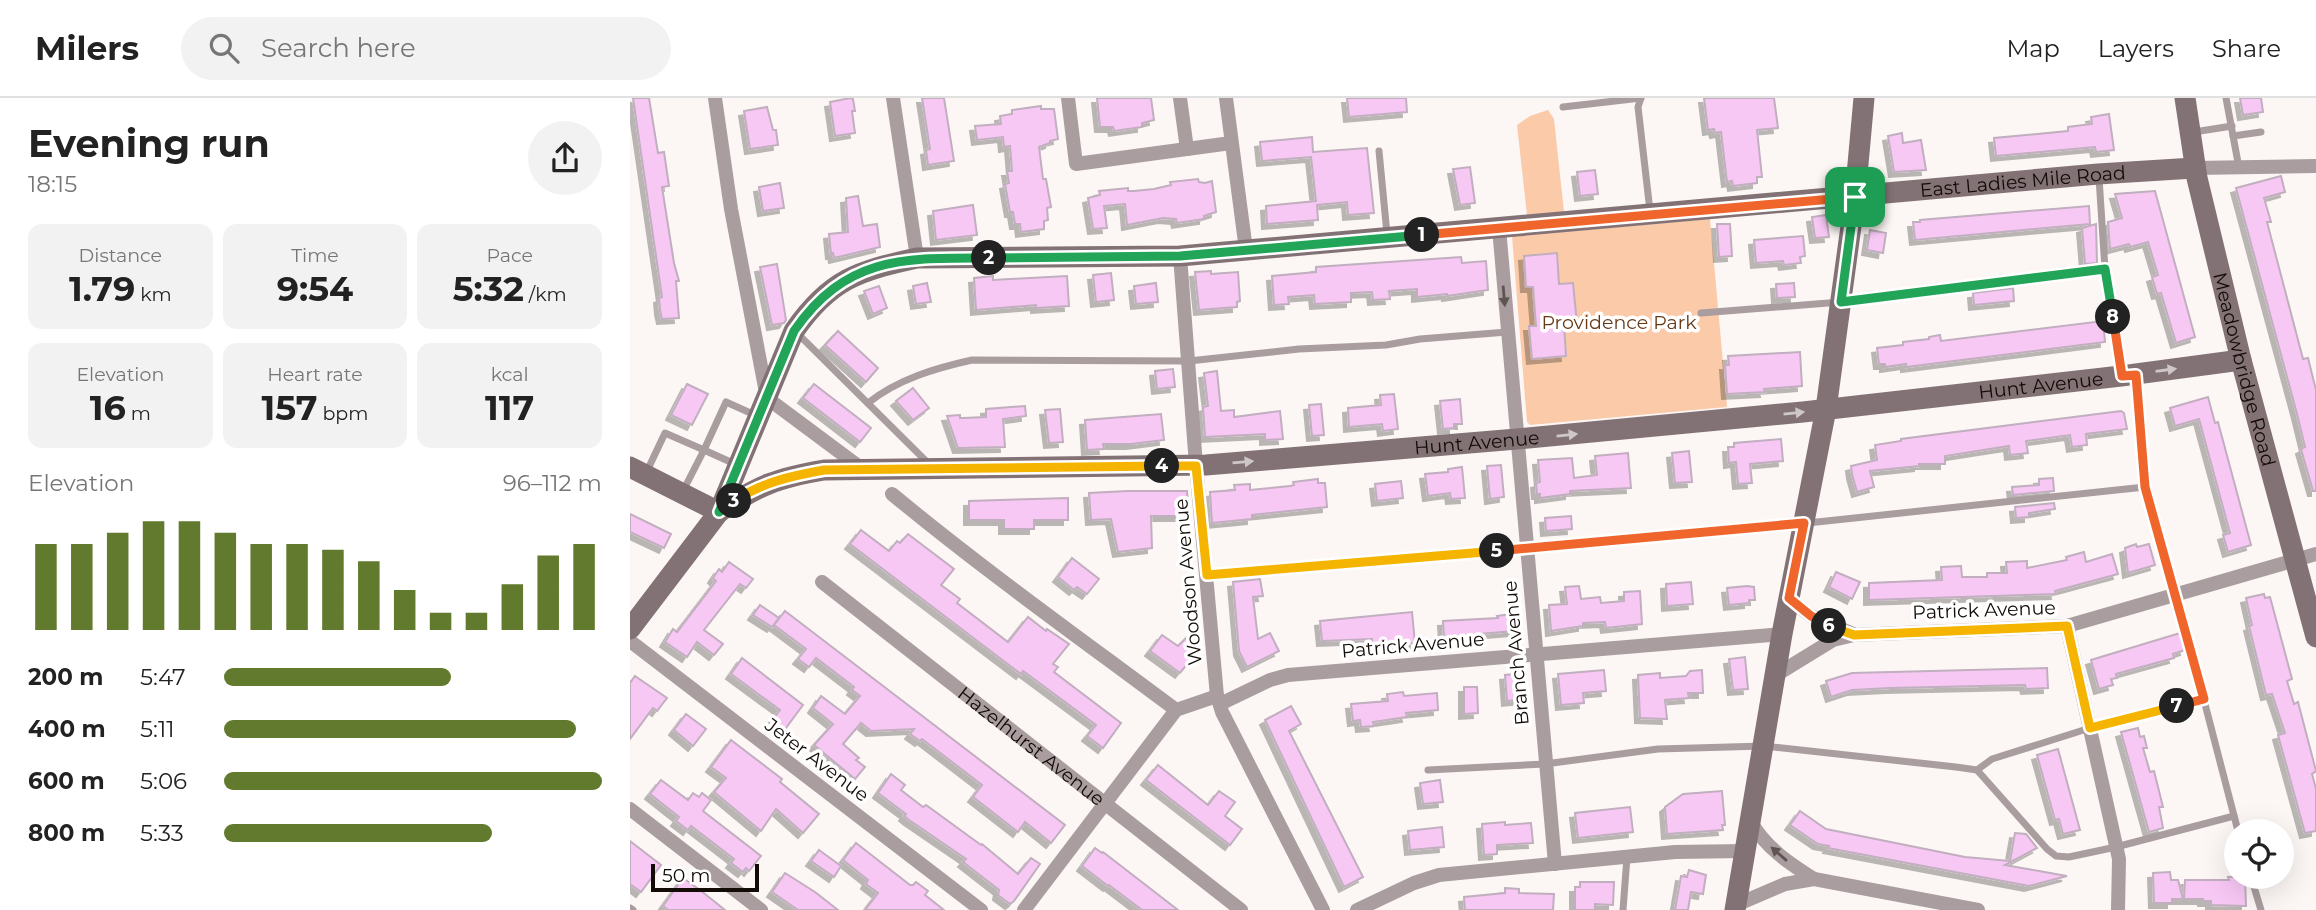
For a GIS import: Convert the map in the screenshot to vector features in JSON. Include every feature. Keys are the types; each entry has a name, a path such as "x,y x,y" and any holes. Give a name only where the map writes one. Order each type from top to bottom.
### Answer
{"street":[{"path":"715,98 763,407 861,468"},
{"path":"893,98 917,258"},
{"path":"1068,98 1076,164 1231,143"},
{"path":"1180,98 1187,149"},
{"path":"1226,98 1246,250"},
{"path":"1736,908 1782,634 1826,409 1855,197 1864,98"},
{"name":"Meadowbridge Road","path":"2185,98 2194,168 2241,360 2316,638"},
{"path":"2194,168 2316,166"},
{"name":"East Ladies Mile Road","path":"630,629 719,512 794,331 810,308 830,290 854,275 876,267 917,258 1180,256 2098,174 2194,168"},
{"name":"Branch Avenue","path":"1499,228 1555,864"},
{"name":"Woodson Avenue","path":"1180,256 1196,466 1219,700 1222,712 1323,910"},
{"name":"Hunt Avenue","path":"719,512 751,491 782,477 824,470 1196,466 1826,409 2241,360"},
{"path":"638,470 719,512"},
{"path":"892,494 968,557 1176,710 1024,910"},
{"name":"Patrick Avenue","path":"1776,675 1833,640 1854,635 2067,626 2316,554"},
{"name":"Hazelhurst Avenue","path":"822,582 1241,910"},
{"name":"Patrick Avenue","path":"1789,598 1811,616 1854,635"},
{"path":"2067,626 2119,859 2118,910"},
{"name":"Patrick Avenue","path":"1176,710 1219,700 1288,675 1782,634"},
{"name":"Jeter Avenue","path":"630,641 981,910"},
{"path":"630,809 761,910"},
{"path":"1751,822 1770,847 1790,864 1814,878 1978,910"},
{"path":"1357,910 1413,883 1439,875 1675,852 1745,851"},
{"path":"1736,908 1785,884 1814,878"}],"lane":[{"path":"1563,107 1641,98 1638,107 1651,215"},
{"path":"2226,98 2239,168"},
{"path":"2190,132 2232,126"},
{"path":"2233,135 2261,132"},
{"path":"1379,151 1388,238"},
{"path":"2098,174 2105,269 2129,375 2145,487 2235,819"},
{"path":"1701,313 1841,302 2105,269"},
{"path":"794,331 933,469"},
{"path":"868,403 877,395 910,379 972,360 1189,361 1507,332"},
{"path":"682,493 726,402 763,407"},
{"path":"638,470 665,433 738,465"},
{"path":"1207,575 1804,523 2145,487"},
{"path":"1977,770 1992,759 2090,728 2204,699"},
{"path":"1428,770 1545,764 1657,749 1764,746 1977,770 2048,849 2056,856 2069,857 2234,816"},
{"path":"1623,910 1627,857"},
{"path":"2255,889 2261,910"}],"green space":[{"path":"1548,110 1554,119 1564,212 1527,215 1517,125 1530,116"},
{"name":"Providence Park","path":"1710,219 1727,407 1530,425 1527,422 1512,236"}],"building":[{"path":"633,98 649,98 658,153 664,152 669,186 662,187 679,281 676,281 679,318 662,319 660,310 659,298 662,297"},
{"path":"922,98 944,98 954,161 928,165 926,150 930,149"},
{"path":"1097,98 1151,98 1154,120 1142,123 1142,127 1114,131 1113,127 1100,127"},
{"path":"1347,98 1406,98 1407,112 1349,117"},
{"path":"1704,98 1774,98 1778,128 1757,130 1762,177 1757,177 1757,183 1733,186 1732,181 1727,182 1721,132 1708,130"},
{"path":"2240,98 2261,98 2263,112 2243,115"},
{"path":"853,99 855,111 852,111 855,133 835,136 830,102"},
{"path":"1041,106 1041,109 1054,109 1058,139 1039,147 1043,179 1046,179 1051,207 1047,208 1048,220 1044,221 1044,229 1021,232 1020,224 1015,224 1013,212 1010,212 1005,184 1009,183 1007,171 1012,171 1010,146 1004,147 1003,137 977,140 975,126 1001,124 1000,116 1012,114 1012,110"},
{"path":"767,107 773,130 776,130 778,145 750,149 744,111"},
{"path":"2109,114 2114,150 2096,152 2095,147 1996,156 1994,138 2068,131 2068,127 2092,124 2091,117"},
{"path":"1902,133 1903,143 1921,140 1926,170 1894,172 1888,136"},
{"path":"1312,137 1313,152 1367,148 1374,213 1348,215 1347,202 1317,205 1318,220 1267,224 1266,206 1316,201 1311,157 1262,161 1260,142"},
{"path":"1470,167 1475,203 1460,205 1453,169"},
{"path":"1595,170 1598,194 1580,196 1577,172"},
{"path":"2281,176 2285,192 2264,198 2271,222 2267,222 2303,359 2308,358 2316,390 2316,491 2313,491 2301,449 2305,447 2297,414 2236,188"},
{"path":"1198,179 1199,182 1205,183 1212,181 1216,212 1204,216 1204,219 1177,223 1176,219 1163,218 1127,225 1125,204 1104,206 1107,228 1093,229 1088,198 1100,195 1099,191 1154,189 1171,185 1170,182"},
{"path":"780,183 784,208 763,211 759,187"},
{"path":"2155,191 2195,337 2176,343 2161,293 2157,294 2152,277 2158,275 2148,242 2110,249 2108,222 2122,218 2115,194"},
{"path":"858,196 863,226 877,224 880,247 834,258 833,253 831,254 829,234 848,232 846,198"},
{"path":"973,205 977,235 936,240 933,211"},
{"path":"2089,206 2090,224 1915,240 1913,222 1920,220"},
{"path":"1826,215 1829,237 1815,238 1812,217"},
{"path":"1717,224 1730,224 1732,256 1719,257"},
{"path":"2096,224 2097,263 2085,264 2082,228"},
{"path":"1870,230 1886,233 1883,253 1867,250"},
{"path":"1803,236 1805,256 1800,257 1801,263 1756,263 1754,240"},
{"path":"1557,253 1559,284 1573,283 1577,324 1564,325 1566,356 1532,359 1529,326 1536,326 1533,287 1526,287 1524,256"},
{"path":"1461,257 1462,263 1486,261 1488,290 1417,297 1417,289 1389,291 1390,299 1373,300 1372,292 1351,293 1351,302 1315,304 1314,295 1288,297 1289,304 1274,305 1272,276 1316,272 1316,267"},
{"path":"777,264 786,320 784,323 772,325 760,267"},
{"path":"1211,271 1211,274 1238,272 1240,301 1237,302 1237,307 1199,310 1195,272"},
{"path":"1111,273 1114,300 1096,302 1093,275"},
{"path":"993,276 993,280 1067,276 1069,306 1036,308 1036,305 976,310 974,278"},
{"path":"927,283 931,302 916,304 913,286"},
{"path":"1156,283 1158,302 1136,304 1134,286"},
{"path":"1794,283 1795,297 1777,298 1776,284"},
{"path":"879,286 887,308 873,314 864,291"},
{"path":"2013,288 2014,301 1974,305 1973,293"},
{"path":"2103,321 2105,342 1906,367 1906,364 1885,367 1885,364 1879,364 1877,348 1903,345 1903,342 1929,337 1940,335 1941,341"},
{"path":"838,331 878,368 866,382 825,345"},
{"path":"1800,352 1802,386 1727,394 1725,365 1729,365 1728,356"},
{"path":"1173,369 1175,387 1157,389 1155,371"},
{"path":"1217,371 1221,411 1234,410 1234,417 1280,411 1283,439 1265,440 1265,434 1205,437 1203,407 1208,406 1204,373"},
{"path":"687,384 708,394 692,425 671,415"},
{"path":"814,384 871,428 860,442 803,398"},
{"path":"913,388 929,408 913,420 896,401"},
{"path":"1394,394 1398,429 1383,431 1382,424 1349,427 1348,408 1381,405 1380,395"},
{"path":"2208,397 2215,423 2218,422 2251,545 2228,552 2223,535 2230,533 2199,419 2175,426 2170,408"},
{"path":"1460,399 1462,424 1443,429 1440,401"},
{"path":"1321,404 1324,435 1312,436 1309,405"},
{"path":"1025,406 1026,416 1003,419 1005,447 958,448 947,416 986,417 986,409"},
{"path":"1060,409 1063,442 1049,443 1045,410"},
{"path":"2121,411 2124,413 2127,429 2086,434 2087,445 2072,447 2070,435 2026,441 2028,453 2010,455 2009,446 1945,456 1945,464 1919,464 1870,471 1874,487 1857,492 1852,474 1851,466 1877,460 1875,445 1901,439"},
{"path":"1161,414 1164,440 1103,444 1104,449 1087,450 1085,420"},
{"path":"1781,439 1783,461 1750,464 1752,483 1738,484 1736,462 1729,463 1728,447 1734,447 1734,443"},
{"path":"1689,451 1692,482 1675,483 1672,453"},
{"path":"1628,453 1631,488 1570,491 1570,494 1540,498 1540,494 1537,494 1536,483 1540,482 1538,460 1572,458 1574,478 1597,475 1595,456"},
{"path":"1501,465 1504,497 1490,499 1487,466"},
{"path":"1462,467 1465,498 1451,499 1450,493 1428,496 1425,474 1448,472 1448,469"},
{"path":"2053,478 2054,491 2013,495 2012,487 2039,485 2039,479"},
{"path":"1318,479 1318,483 1325,483 1327,507 1252,515 1252,519 1212,523 1210,492 1235,490 1234,485 1250,484 1250,490 1290,486 1294,485 1293,482"},
{"path":"1401,481 1403,498 1377,501 1375,484"},
{"path":"1187,491 1189,516 1151,516 1152,548 1118,552 1111,519 1091,520 1089,493"},
{"path":"1068,498 1068,520 1034,520 1034,529 1004,529 1004,520 969,520 969,501"},
{"path":"2054,503 2055,509 2016,518 2015,507"},
{"path":"630,514 671,534 664,548 630,532"},
{"path":"1571,516 1572,529 1546,531 1545,518"},
{"path":"861,530 889,551 897,541 900,543 908,534 954,569 941,585 960,599 957,603 1008,642 1028,617 1069,644 1053,664 1058,667 1054,672 1121,723 1103,748 1087,736 1096,725 1023,671 1021,674 850,544"},
{"path":"2136,544 2137,547 2149,544 2155,565 2128,573 2125,548"},
{"path":"2084,552 2086,562 2112,554 2118,574 2055,591 2056,594 1869,600 1869,583 1942,580 1941,567 1961,566 1962,577 1987,577 1987,573 2007,573 2006,562 2027,561 2027,568 2067,560 2066,557"},
{"path":"1072,558 1099,579 1087,594 1077,587 1074,590 1058,577"},
{"path":"729,562 753,579 746,588 740,584 704,630 723,644 714,655 697,642 687,657 665,642 673,629 677,632 716,581 713,578 719,569 722,572"},
{"path":"1836,572 1860,582 1852,599 1829,587"},
{"path":"1260,579 1263,596 1253,597 1258,639 1270,633 1279,651 1247,667 1239,651 1233,582"},
{"path":"1691,582 1693,604 1667,606 1666,584"},
{"path":"1579,586 1581,599 1600,597 1601,603 1624,601 1624,592 1640,591 1642,624 1606,628 1605,622 1583,623 1583,626 1551,631 1549,605 1567,604 1565,587"},
{"path":"1754,587 1755,600 1729,605 1727,588"},
{"path":"2264,594 2265,598 2270,597 2292,679 2287,681 2294,704 2298,702 2316,771 2312,774 2316,789 2316,831 2305,833 2278,735 2285,733 2272,694 2266,695 2249,626 2252,625 2246,598"},
{"path":"760,605 779,618 772,627 753,615"},
{"path":"785,611 1065,825 1051,843 1025,822 1018,832 973,797 982,785 922,739 920,741 910,734 914,729 871,731 861,723 843,744 865,767 855,779 814,745 833,724 813,708 821,696 845,714 860,696 852,690 854,687 816,658 809,667 798,659 806,649 774,625"},
{"path":"1412,612 1415,643 1384,646 1383,642 1372,643 1372,639 1322,641 1320,621"},
{"path":"1512,614 1514,631 1444,637 1443,621 1498,618 1497,616"},
{"path":"2180,633 2185,650 2173,654 2174,658 2116,674 2117,678 2111,679 2113,685 2099,689 2091,660"},
{"path":"1162,635 1178,646 1188,636 1198,643 1194,649 1197,652 1180,673 1150,651"},
{"path":"1745,657 1748,689 1733,690 1729,659"},
{"path":"742,658 803,705 783,732 770,723 780,710 731,674"},
{"path":"2047,668 2048,688 2026,689 2025,685 1890,688 1852,690 1831,697 1826,681 1852,673"},
{"path":"1604,670 1606,691 1583,693 1584,703 1561,705 1558,674"},
{"path":"1702,670 1703,693 1688,693 1689,698 1665,700 1667,719 1640,718 1638,675 1660,673 1660,678 1686,676 1690,671"},
{"path":"1524,673 1526,699 1507,701 1505,675"},
{"path":"635,676 667,698 657,711 653,708 630,739 630,683"},
{"path":"1464,687 1477,687 1478,713 1464,714"},
{"path":"1403,692 1404,696 1437,693 1438,710 1406,713 1407,717 1373,722 1374,726 1361,727 1360,720 1353,721 1351,704 1388,701 1387,694"},
{"path":"1291,706 1301,724 1289,731 1363,877 1344,887 1265,720"},
{"path":"686,714 706,729 693,746 674,730"},
{"path":"2138,728 2140,737 2144,736 2147,748 2143,748 2150,772 2154,771 2163,807 2159,807 2163,828 2149,832 2121,732"},
{"path":"731,740 782,779 780,782 819,814 803,833 776,809 761,831 714,792 726,778 711,767"},
{"path":"2058,749 2080,830 2063,834 2059,819 2055,820 2037,755"},
{"path":"1158,765 1208,805 1219,791 1235,802 1225,816 1242,829 1230,845 1146,780"},
{"path":"891,774 905,785 901,790 982,844 1018,874 1031,858 1040,864 1014,901 1010,904 998,895 999,890 963,862 966,859 909,820 904,816 906,814 878,793"},
{"path":"661,780 688,800 693,793 699,797 702,793 711,800 703,811 761,856 749,871 746,868 743,872 731,863 734,859 691,826 688,830 676,821 679,817 650,794"},
{"path":"1440,780 1443,802 1423,804 1420,783"},
{"path":"1722,791 1725,825 1722,825 1723,830 1667,834 1665,807 1683,794"},
{"path":"1630,807 1633,832 1578,838 1575,813"},
{"path":"1800,811 1826,829 1965,857 2010,861 2015,833 2026,834 2037,848 2005,865 2067,876 2029,886 1828,848 1829,846 1818,844 1790,825"},
{"path":"1505,822 1505,825 1531,823 1533,843 1497,845 1497,854 1484,855 1482,824"},
{"path":"1442,827 1444,847 1410,850 1408,831"},
{"path":"630,841 661,865 641,892 630,884"},
{"path":"856,843 910,885 916,882 928,891 925,895 944,910 865,910 878,893 866,884 868,880 843,860"},
{"path":"1095,848 1178,910 1142,910 1108,886 1082,866"},
{"path":"819,850 841,866 834,877 811,861"},
{"path":"1689,870 1706,875 1703,894 1691,892 1688,910 1675,910 1681,876 1687,877"},
{"path":"2170,872 2171,880 2178,880 2183,899 2172,899 2172,903 2154,903 2153,873"},
{"path":"785,873 838,910 798,910 772,892"},
{"path":"683,878 725,910 668,910 663,906"},
{"path":"2185,880 2224,880 2224,889 2245,889 2246,906 2211,905 2211,901 2203,899 2184,899"},
{"path":"1580,882 1614,882 1613,905 1595,904 1595,910 1575,910 1575,887 1580,887"},
{"path":"1505,888 1519,889 1519,893 1554,894 1553,910 1465,910 1464,897 1505,893"}],"route":[{"path":"1855,197 1841,302 2105,269 2122,376 2136,375 2145,487 2204,699 2090,728 2067,626 1854,635 1830,626 1811,616 1789,598 1804,523 1207,575 1196,466 824,470 782,477 751,491 719,512 794,331 810,308 830,290 854,275 876,267 917,258 1180,256 1855,197"}]}
